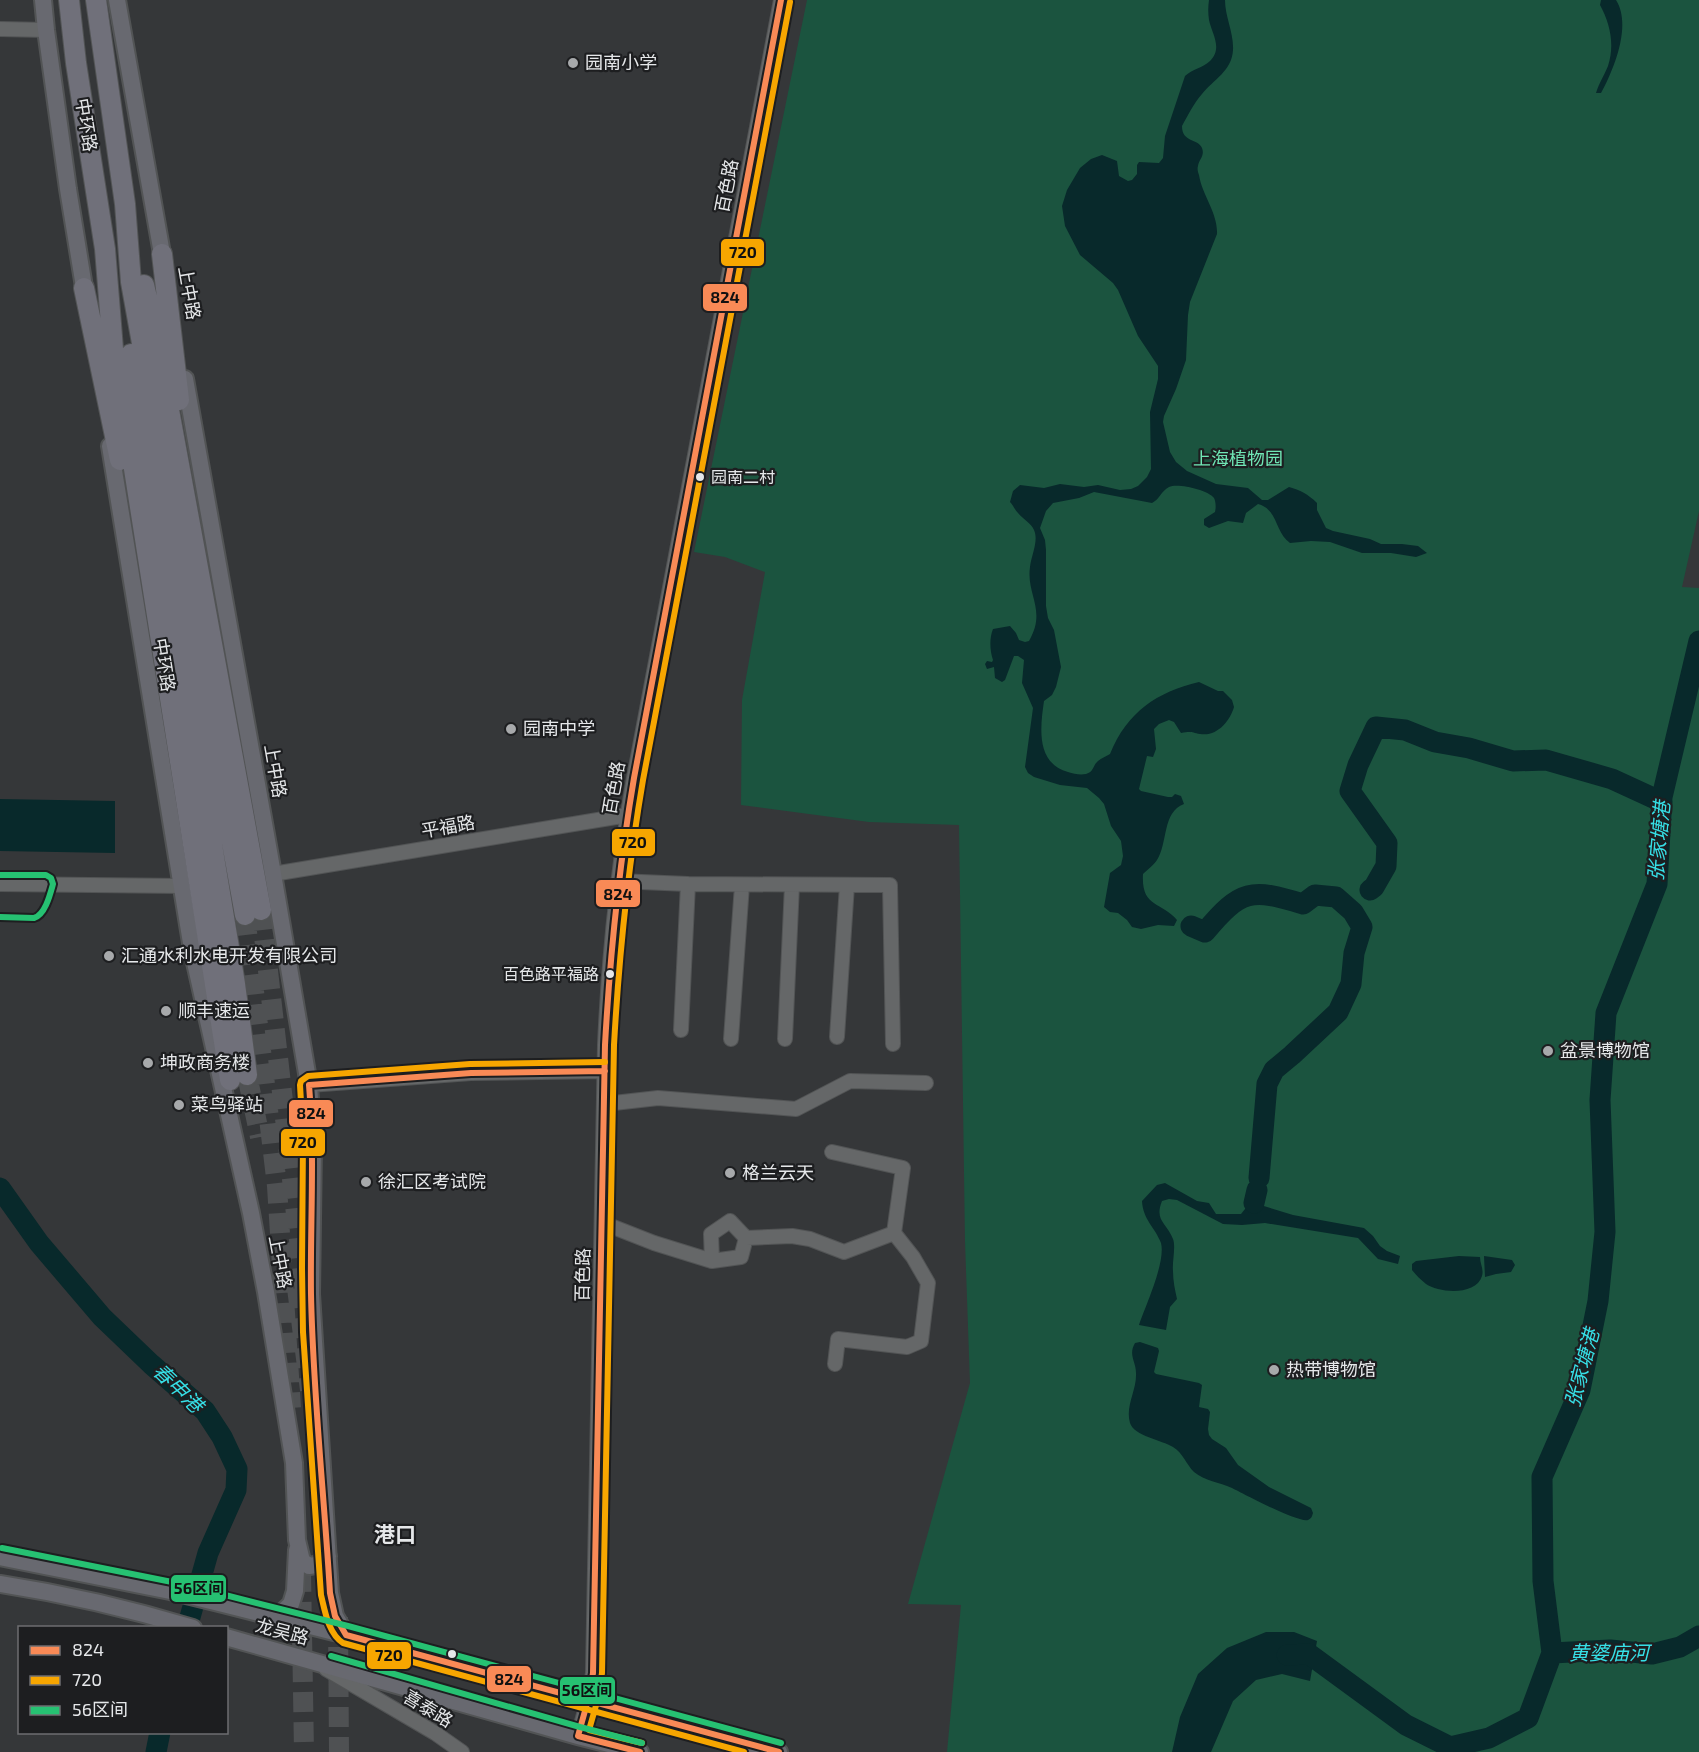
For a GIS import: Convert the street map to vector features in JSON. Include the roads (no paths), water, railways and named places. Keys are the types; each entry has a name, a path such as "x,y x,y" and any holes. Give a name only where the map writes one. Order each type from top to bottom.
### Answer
{"highway":[{"name":"中环路","path":"69,0 76,63 105,249 147,414 253,913 177,460 147,414"},
{"name":"中环路","path":"96,0 125,204 131,282 147,414 175,730 238,1078 235,984 147,414"},
{"path":"162,254 179,400 177,460"},
{"path":"84,288 175,730"}],"main road":[{"name":"上中路","path":"43,0 68,189 192,949 251,1213 294,1463 297,1540 295,1591 291,1604 276,1617"},
{"name":"上中路","path":"117,0 309,1085 313,1144 311,1294 330,1593 335,1616 346,1635"},
{"name":"上中路","path":"297,1540 302,1561 309,1566 316,1565 328,1556"},
{"name":"龙吴路","path":"0,1557 170,1591 276,1617 779,1752"},
{"path":"0,1584 162,1618 187,1626"},
{"name":"龙吴路","path":"228,1638 640,1752"}],"street":[{"name":"百色路","path":"578,1736 593,1673 605,1071 608,984 618,881 628,814 781,0"},
{"path":"0,28 46,30"},
{"name":"平福路","path":"273,874 628,814"},
{"path":"618,881 742,885 890,885 893,1044"},
{"path":"0,884 182,886"},
{"path":"681,1030 688,884"},
{"path":"731,1039 742,885"},
{"path":"785,1039 792,885"},
{"path":"837,1036 847,885"},
{"path":"309,1085 471,1073 605,1071"},
{"path":"605,1104 658,1098 795,1109 850,1081 926,1083"},
{"path":"832,1152 903,1168 894,1233 913,1257 928,1283 921,1341 908,1347 838,1339 835,1364"},
{"path":"712,1262 711,1234 730,1221 746,1238 792,1236 810,1239 844,1252 894,1233"},
{"path":"603,1223 712,1262 741,1257 746,1238"},
{"name":"喜泰路","path":"312,1661 435,1733 462,1752"}],"water":[{"path":"1209,0 1225,0 1233,50 1226,69 1199,98 1182,126 1187,138 1202,148 1203,153 1198,170 1203,190 1213,211 1217,234 1190,302 1186,360 1164,416 1163,422 1170,452 1176,462 1187,471 1216,484 1248,488 1262,500 1268,500 1289,487 1300,491 1317,503 1317,510 1326,528 1333,531 1370,539 1381,544 1418,546 1427,553 1416,557 1391,553 1362,553 1330,542 1290,543 1281,533 1269,511 1258,504 1246,513 1243,523 1228,521 1209,528 1204,525 1204,519 1215,512 1214,498 1206,492 1186,487 1169,487 1152,503 1094,492 1079,498 1053,503 1046,511 1040,528 1046,550 1046,606 1048,618 1054,630 1061,667 1052,695 1044,701 1042,743 1050,761 1068,772 1089,773 1098,761 1110,754 1125,726 1135,715 1157,698 1184,686 1199,682 1223,691 1232,700 1234,707 1222,727 1212,733 1181,733 1174,722 1169,720 1154,729 1156,749 1153,757 1147,756 1139,789 1168,797 1175,794 1181,796 1184,804 1172,814 1156,862 1143,874 1143,885 1145,893 1153,903 1177,920 1174,926 1158,925 1141,929 1132,927 1118,913 1110,912 1104,907 1110,873 1121,865 1123,856 1121,841 1111,826 1104,804 1087,788 1060,785 1034,777 1025,767 1033,708 1022,683 1024,660 1014,656 1005,680 1002,682 995,678 994,667 987,669 985,664 993,660 990,645 993,629 1010,626 1019,640 1025,642 1029,641 1036,620 1030,577 1035,534 1031,525 1010,502 1013,491 1020,485 1044,488 1060,484 1131,489 1147,477 1151,469 1150,412 1158,379 1158,366 1138,336 1118,290 1080,255 1065,226 1062,206 1067,190 1080,168 1091,159 1102,155 1117,161 1119,176 1128,181 1137,174 1139,162 1159,163 1163,158 1165,136 1185,76 1210,61 1216,51 1216,41 1209,20"},
{"path":"1601,0 1616,0 1620,10 1622,34 1611,72 1601,93 1596,93 1608,66 1611,50 1610,34 1600,5"},
{"path":"0,799 115,801 115,853 0,851"},
{"path":"1165,1183 1197,1201 1209,1203 1216,1214 1241,1214 1249,1204 1254,1203 1293,1215 1364,1228 1380,1246 1400,1256 1398,1264 1378,1259 1358,1238 1265,1223 1223,1224 1177,1200 1169,1199 1162,1201 1160,1218 1174,1242 1173,1275 1177,1299 1170,1307 1166,1330 1139,1325 1158,1273 1162,1251 1159,1237 1147,1218 1142,1201 1157,1185"},
{"path":"1459,1256 1480,1257 1482,1276 1473,1287 1465,1290 1448,1291 1432,1287 1412,1270 1412,1264 1416,1261"},
{"path":"1484,1256 1512,1260 1515,1265 1511,1272 1485,1277"},
{"path":"1140,1342 1158,1348 1154,1372 1156,1374 1202,1385 1199,1407 1208,1409 1210,1412 1208,1429 1212,1439 1226,1448 1238,1465 1269,1487 1311,1508 1312,1517 1302,1520 1203,1477 1194,1472 1173,1447 1142,1434 1133,1427 1129,1417 1136,1373 1132,1351 1135,1343"},
{"path":"1266,1632 1294,1632 1317,1641 1310,1681 1282,1674 1256,1680 1233,1701 1211,1752 1172,1752 1180,1717 1198,1674 1227,1648"}],"waterway":[{"name":"张家塘港","path":"1287,1655 1309,1654 1406,1725 1450,1747 1489,1738 1528,1718 1552,1653 1543,1581 1542,1477 1580,1390 1598,1301 1605,1232 1600,1100 1606,1013 1657,884 1662,797 1699,641"},
{"path":"1370,890 1386,866 1387,843 1350,791 1358,765 1376,727 1405,730 1435,742 1469,748 1513,761 1546,760 1612,779 1662,802"},
{"path":"1191,926 1205,932 1228,907 1238,900 1259,894 1303,904 1315,895 1336,897 1353,912 1362,927 1354,953 1351,984 1338,1012 1274,1070 1267,1084 1259,1178"},
{"name":"春申港","path":"0,1188 39,1243 102,1317 205,1411 222,1437 237,1469 236,1490 208,1553 188,1626"},
{"path":"1254,1203 1257,1190"},
{"name":"黄婆庙河","path":"1552,1653 1610,1650 1652,1654 1680,1647 1699,1636"},
{"name":"春申港","path":"156,1752 160,1734"}],"tunnel":[{"path":"261,910 306,1301"},
{"path":"245,915 277,1186 291,1408"},
{"path":"247,1075 260,1137"},
{"path":"297,1288 310,1390"},
{"path":"301,1572 304,1752"},
{"path":"338,1617 339,1752"}],"place":[{"name":"园南小学","path":"573,63"},
{"name":"园南二村","path":"700,477"},
{"name":"园南中学","path":"511,729"},
{"name":"汇通水利水电开发有限公司","path":"109,956"},
{"name":"百色路平福路","path":"610,974"},
{"name":"顺丰速运","path":"166,1011"},
{"name":"盆景博物馆","path":"1548,1051"},
{"name":"坤政商务楼","path":"148,1063"},
{"name":"菜鸟驿站","path":"179,1105"},
{"name":"格兰云天","path":"730,1173"},
{"name":"徐汇区考试院","path":"366,1182"},
{"name":"热带博物馆","path":"1274,1370"}],"district":[{"name":"港口","path":"395,1535"}],"park label":[{"name":"上海植物园","path":"1238,459"}]}
